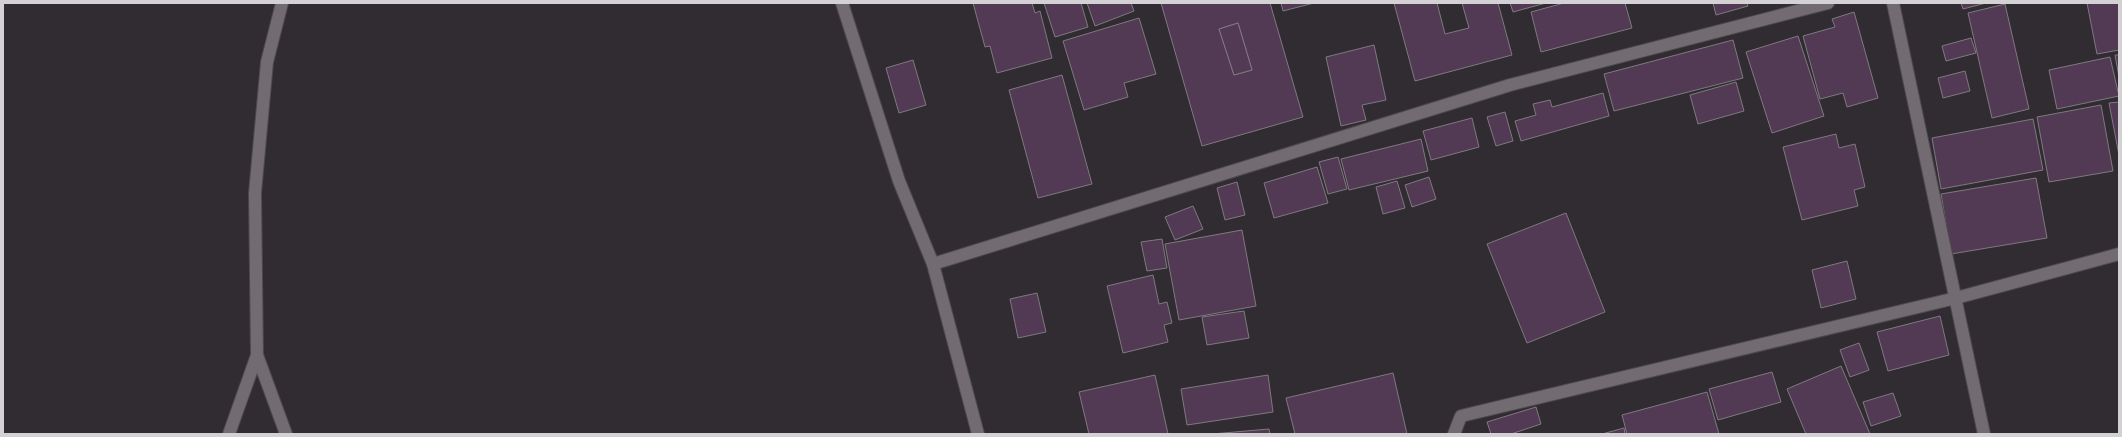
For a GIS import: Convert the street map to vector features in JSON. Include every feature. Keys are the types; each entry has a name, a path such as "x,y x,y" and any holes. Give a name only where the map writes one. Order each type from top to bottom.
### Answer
{"street":[{"path":"282,3 267,62 255,193 257,355 286,434"},
{"path":"842,3 899,181 933,264 978,434"},
{"path":"933,264 1510,85 1828,3"},
{"path":"1893,3 1984,434"},
{"path":"1454,434 1461,416 1956,298 2119,254"},
{"path":"229,434 257,355"}],"building":[{"path":"973,3 1032,3 1035,13 1040,11 1052,58 997,73 990,46 985,47"},
{"path":"1044,3 1081,3 1088,27 1055,37"},
{"path":"1087,3 1131,3 1134,11 1095,26"},
{"path":"1161,3 1270,3 1303,117 1202,146","holes":["1238,23 1252,70 1234,75 1219,29"]},
{"path":"1281,3 1314,3 1283,11"},
{"path":"1394,3 1437,3 1445,34 1469,28 1462,3 1498,3 1512,55 1415,81"},
{"path":"1510,3 1546,3 1513,12"},
{"path":"1564,3 1625,3 1632,28 1541,52 1531,12"},
{"path":"1713,3 1747,3 1748,6 1716,15"},
{"path":"1961,3 1986,3 1963,9"},
{"path":"2087,3 2119,3 2119,50 2097,54"},
{"path":"2005,4 2029,109 1992,118 1968,13"},
{"path":"1854,12 1878,98 1847,107 1843,93 1820,99 1803,36 1835,27 1832,19"},
{"path":"1139,18 1156,74 1124,83 1128,97 1084,110 1063,41"},
{"path":"1238,23 1252,70 1234,75 1219,29"},
{"path":"1798,36 1824,116 1772,133 1746,52"},
{"path":"1971,38 1976,53 1946,61 1942,46"},
{"path":"1733,40 1743,78 1614,111 1604,74"},
{"path":"1374,45 1386,100 1362,105 1366,120 1341,126 1326,57"},
{"path":"2115,55 2119,55 2119,77"},
{"path":"2110,57 2119,96 2057,109 2049,70"},
{"path":"913,60 926,105 899,113 886,68"},
{"path":"1965,71 1970,91 1943,98 1938,78"},
{"path":"1062,75 1092,184 1038,198 1009,90"},
{"path":"1736,82 1744,111 1698,124 1690,95"},
{"path":"1603,93 1609,116 1521,141 1515,121 1536,115 1533,104 1550,100 1552,107"},
{"path":"2119,102 2119,155 2109,103"},
{"path":"2101,105 2113,171 2049,182 2037,117"},
{"path":"1505,112 1513,141 1496,146 1487,117"},
{"path":"1472,118 1479,147 1431,160 1423,131"},
{"path":"2033,119 2043,170 1941,189 1932,138"},
{"path":"1836,134 1839,148 1855,144 1865,187 1854,190 1858,206 1802,220 1783,147"},
{"path":"1421,139 1428,171 1349,190 1341,159"},
{"path":"1338,157 1347,189 1328,194 1319,162"},
{"path":"1317,167 1328,203 1274,218 1264,183"},
{"path":"1429,177 1436,199 1412,207 1405,185"},
{"path":"2036,178 2047,238 1951,254 1941,194"},
{"path":"1397,181 1405,208 1383,214 1376,187"},
{"path":"1237,182 1245,215 1225,220 1217,188"},
{"path":"1193,206 1203,229 1175,240 1165,217"},
{"path":"1566,213 1605,312 1527,343 1487,244"},
{"path":"1242,230 1256,306 1179,320 1165,244"},
{"path":"1162,239 1167,268 1147,271 1141,242"},
{"path":"1847,261 1856,299 1821,308 1812,270"},
{"path":"1153,275 1159,304 1167,302 1172,323 1164,325 1168,342 1123,353 1107,286"},
{"path":"1037,293 1046,332 1018,338 1010,299"},
{"path":"1244,311 1249,338 1207,345 1202,317"},
{"path":"1940,316 1949,355 1888,371 1877,332"},
{"path":"1859,343 1869,370 1850,377 1840,350"},
{"path":"1841,366 1870,434 1806,434 1787,389"},
{"path":"1772,372 1781,402 1718,420 1709,389"},
{"path":"1393,373 1407,434 1295,434 1286,398"},
{"path":"1155,375 1168,434 1089,434 1079,392"},
{"path":"1268,375 1273,412 1187,425 1181,389"},
{"path":"1707,392 1719,434 1627,434 1622,415"},
{"path":"1893,393 1901,416 1871,426 1863,402"},
{"path":"1536,407 1541,424 1511,434 1491,434 1487,422"},
{"path":"1624,428 1625,434 1602,434"},
{"path":"1269,429 1270,434 1212,434"}]}
